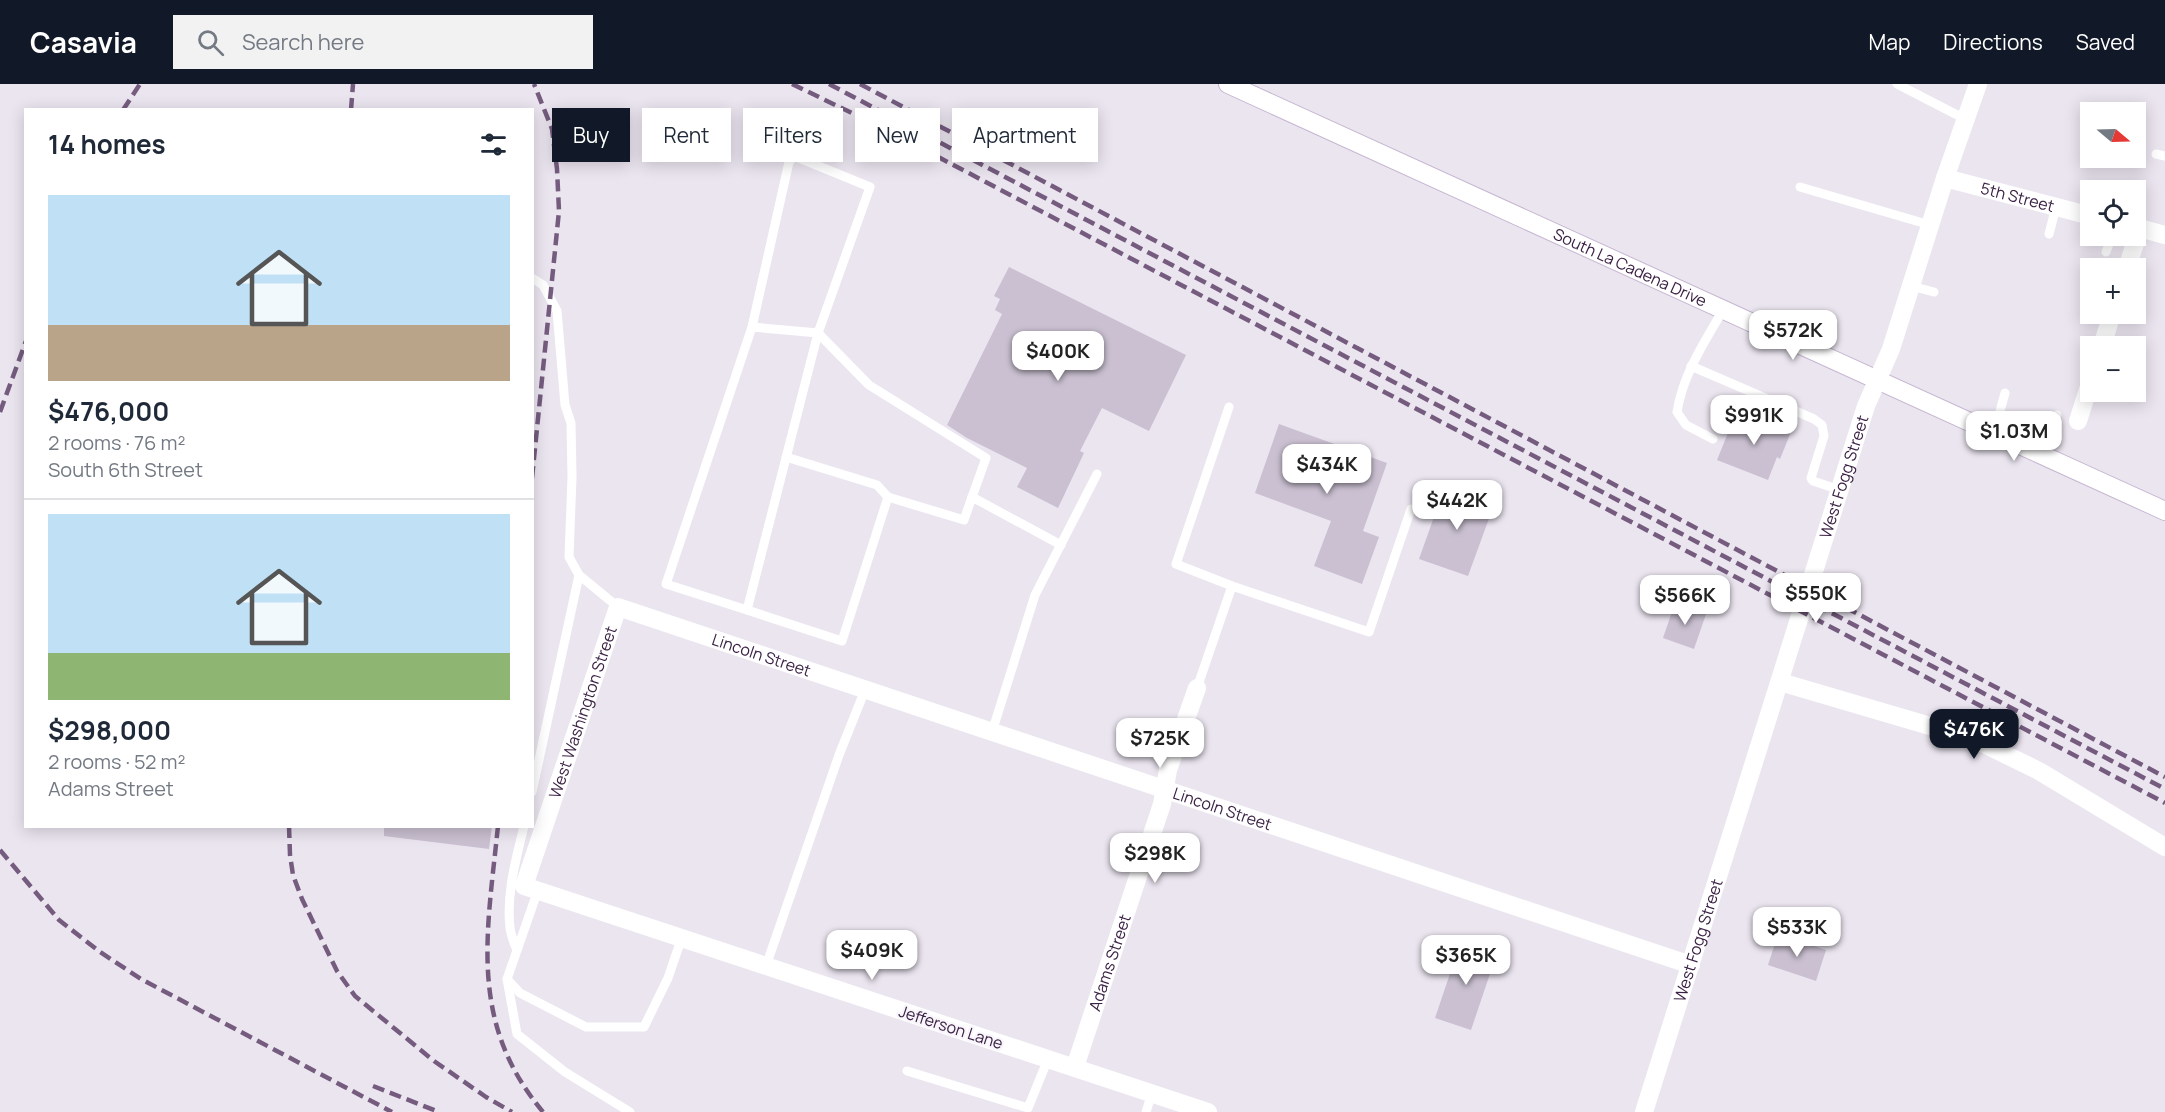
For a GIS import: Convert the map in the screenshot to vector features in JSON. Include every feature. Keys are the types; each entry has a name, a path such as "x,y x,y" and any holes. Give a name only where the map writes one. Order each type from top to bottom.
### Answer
{"street":[{"name":"South La Cadena Drive","path":"1228,84 2165,511"},
{"name":"West Fogg Street","path":"1644,1112 1866,406 1878,381 1978,84"},
{"name":"5th Street","path":"1945,178 2080,213"},
{"path":"2146,230 2165,235"},
{"path":"2078,421 2084,402"},
{"name":"Lincoln Street","path":"618,606 1690,965"},
{"name":"West Washington Street","path":"531,888 618,606"},
{"path":"1780,682 1984,744 2039,771 2165,847"},
{"name":"Adams Street","path":"1075,1068 1162,804 1168,770 1197,688"},
{"name":"Jefferson Lane","path":"531,888 1208,1112"}],"lane":[{"path":"1897,84 1965,119"},
{"path":"747,610 818,333 870,187 794,156 789,162 752,327 666,584 842,641 888,497"},
{"path":"1800,187 1930,225"},
{"path":"2049,234 2056,207"},
{"path":"2106,252 2108,246"},
{"path":"534,279 543,285 557,311 565,405 571,423 572,477 569,557 579,576 618,606"},
{"path":"1911,286 1934,292"},
{"path":"1713,439 1686,425 1677,412 1680,391 1691,366 1723,309"},
{"path":"752,327 818,333 869,385 986,458 964,519 888,497 877,485 786,457"},
{"path":"1691,366 1814,419 1822,425 1824,436 1811,477 1812,481 1840,490"},
{"path":"1994,433 2005,393"},
{"path":"1229,407 1176,564 1232,586 1369,632 1411,509"},
{"path":"2044,456 2057,415"},
{"path":"992,732 1035,596 1097,474"},
{"path":"972,497 1061,545"},
{"path":"534,783 579,576"},
{"path":"1197,688 1232,586"},
{"path":"766,966 865,690"},
{"path":"517,950 510,929 511,898 513,871 524,828"},
{"path":"531,888 517,950 507,979 517,1034 565,1072 630,1112"},
{"path":"507,979 520,993 586,1027 644,1027 668,978 681,937"},
{"path":"907,1071 1027,1110 1048,1059"},
{"path":"1146,1112 1152,1094"}],"building":[{"path":"1009,267 1186,355 1149,431 1102,408 1080,451 1084,453 1058,508 1017,487 1027,468 967,438 947,425 1002,314 995,310 1000,299 994,296"},
{"path":"1740,412 1791,432 1780,459 1777,457 1768,480 1717,460 1734,418 1737,420"},
{"path":"1279,424 1387,463 1363,531 1379,537 1362,584 1314,566 1331,521 1255,493"},
{"path":"1452,486 1495,502 1468,576 1419,559 1439,503 1445,506"},
{"path":"1675,603 1706,614 1694,649 1663,638"},
{"path":"384,828 492,828 489,849 384,836"},
{"path":"1778,934 1826,950 1816,981 1768,965"},
{"path":"1461,941 1497,953 1471,1030 1435,1018"}],"railway":[{"path":"124,108 140,84"},
{"path":"351,108 353,84"},
{"path":"534,84 552,129 559,211 534,458"},
{"path":"792,84 885,129 2165,803"},
{"path":"829,84 2165,789"},
{"path":"860,84 2165,777"},
{"path":"0,412 24,346"},
{"path":"289,828 293,875 302,899 337,971 355,996 434,1061 512,1112"},
{"path":"498,828 488,940 488,976 493,1010 503,1045 519,1078 543,1112"},
{"path":"0,850 59,920 100,952 141,979 392,1112"},
{"path":"373,1086 439,1112"}]}
